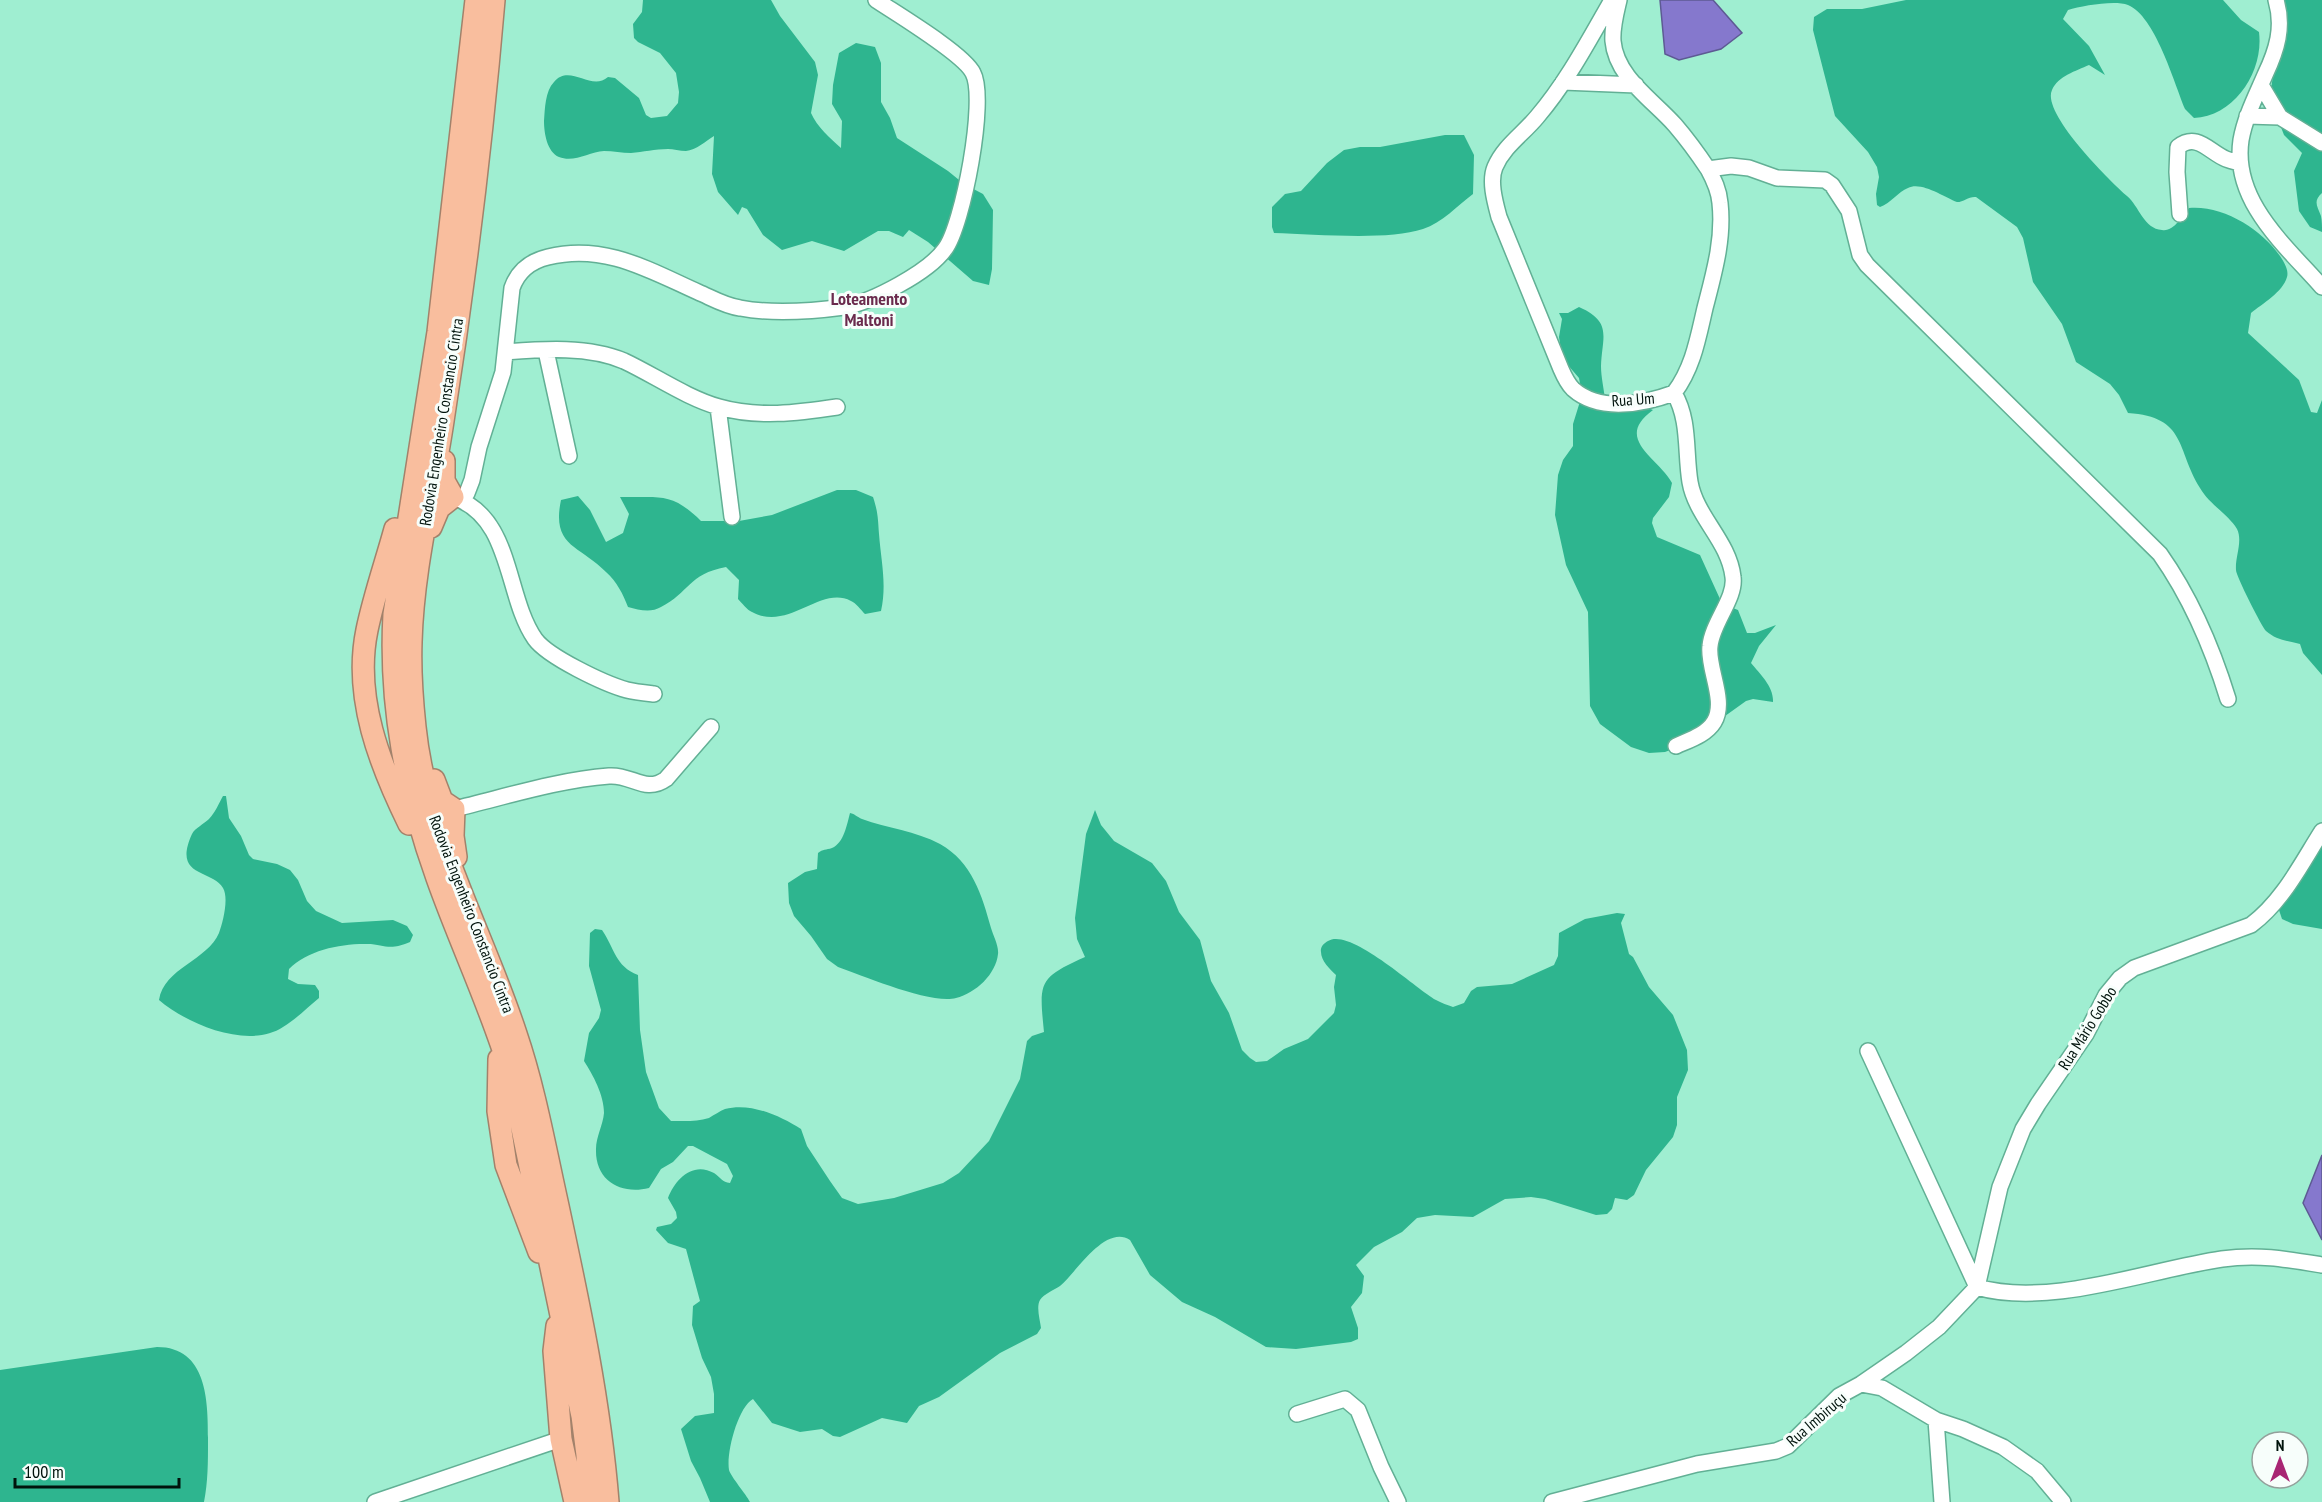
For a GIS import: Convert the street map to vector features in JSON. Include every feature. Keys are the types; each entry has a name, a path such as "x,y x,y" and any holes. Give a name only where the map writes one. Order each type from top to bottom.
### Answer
{"highway":[{"name":"Rodovia Engenheiro Constancio Cintra","path":"476,0 438,332 394,614 392,645 394,699 408,784 437,879 500,1037 498,1111 506,1165 516,1195 556,1289 561,1311"},
{"name":"Rodovia Engenheiro Constancio Cintra","path":"494,0 488,80 466,261 443,425 422,543 411,645 415,730 434,817 506,1002 525,1059 593,1375 608,1502"},
{"path":"422,543 439,508 457,498 444,481 443,425"},
{"path":"415,471 400,514 366,632 364,682 367,707 378,752 404,814 437,879"},
{"path":"415,730 429,759 437,791 442,801 454,808 453,836 463,896"},
{"path":"561,1311 555,1330 554,1351 561,1439 575,1502"},
{"path":"561,1311 582,1416 587,1455 589,1502"}],"street":[{"path":"654,694 630,691 606,683 554,655 537,642 526,624 507,561 495,536 478,513 457,498 467,493 472,480 479,447 501,380 512,288 516,276 523,269 542,259 563,254 611,256 742,309 812,310 846,306 876,297 909,278 945,249 953,232 972,156 978,106 977,85 973,72 960,58 876,0"},
{"name":"Rua Um","path":"1612,0 1563,82 1537,117 1502,153 1494,169 1494,196 1499,217 1560,369 1572,388 1582,395 1620,404 1650,402 1674,393 1680,404 1684,419 1690,484 1699,508 1719,538 1734,579 1710,645 1718,713 1714,723 1701,735 1676,747"},
{"path":"1619,0 1613,41 1617,57 1636,86 1672,122 1708,169 1717,186 1720,204 1719,252 1692,361 1682,383 1674,393"},
{"path":"2276,0 2280,28 2278,44 2247,116 2241,140 2240,163 2245,187 2253,206 2322,287"},
{"path":"1563,82 1636,86"},
{"path":"2261,85 2280,117 2322,143"},
{"path":"2247,116 2280,117"},
{"path":"2180,214 2176,172 2178,147 2190,140 2198,141 2225,159 2240,163"},
{"path":"1708,169 1731,166 1749,168 1777,178 1820,179 1832,185 1849,211 1860,255 1867,265 2160,554 2181,584 2206,636 2228,699"},
{"path":"506,352 546,351 596,354 622,360 718,407 766,414 798,413 837,407"},
{"path":"546,351 568,456"},
{"path":"718,407 732,517"},
{"path":"454,808 583,778 619,775 650,786 657,786 666,779 711,727"},
{"name":"Rua Mário Gobbo","path":"1977,1287 2000,1187 2012,1154 2037,1104 2086,1034 2106,995 2120,978 2134,968 2231,934 2264,916 2282,895 2322,831"},
{"path":"1868,1051 1977,1287 1996,1293 2020,1294 2063,1290 2220,1259 2247,1256 2266,1256 2322,1264"},
{"name":"Rua Imbiruçu","path":"1552,1502 1697,1464 1776,1451 1788,1446 1839,1396 1861,1384 1939,1327 1977,1287"},
{"path":"1861,1384 1882,1388 1936,1420 1963,1429 2002,1447 2037,1471 2063,1502"},
{"path":"1297,1414 1345,1399 1353,1403 1398,1502"},
{"path":"1936,1420 1942,1502"},
{"path":"375,1502 561,1439"}],"green space":[{"path":"643,0 771,0 780,16 815,62 818,75 811,113 820,128 841,148 842,121 832,104 839,53 856,43 875,47 881,63 881,102 897,138 964,184 983,194 993,210 992,269 989,285 973,281 928,242 909,230 903,237 889,231 878,231 844,251 812,241 782,250 763,235 747,209 742,207 738,215 718,192 712,174 714,136 686,151 658,149 631,153 604,151 570,159 555,155 547,142 544,121 549,90 560,77 567,75 595,81 608,77 615,78 639,98 646,115 651,118 667,116 678,103 676,73 660,53 634,38 633,24 642,12"},
{"path":"1906,0 2223,0 2241,20 2259,32 2257,62 2244,89 2222,109 2194,118 2185,109 2155,36 2138,12 2128,5 2115,3 2089,5 2068,10 2063,19 2089,46 2105,75 2089,65 2073,72 2058,81 2052,90 2051,101 2066,130 2131,200 2151,226 2162,230 2170,229 2189,208 2215,210 2240,221 2263,237 2280,256 2287,269 2285,282 2281,288 2251,313 2248,333 2299,380 2311,412 2317,413 2322,400 2322,675 2303,653 2300,644 2282,640 2266,631 2237,574 2239,534 2237,529 2200,488 2177,437 2170,428 2161,421 2147,416 2128,413 2119,395 2110,384 2076,362 2062,324 2033,282 2023,238 2017,227 1976,197 1957,202 1933,190 1913,186 1884,205 1880,207 1877,205 1879,177 1877,167 1868,152 1835,116 1813,30 1814,17 1827,9 1862,9"},
{"path":"2268,0 2322,0 2322,193 2317,199 2317,204 2321,216 2322,232 2310,227 2299,211 2294,171 2302,153 2284,135 2272,104 2271,89 2277,50 2275,20"},
{"path":"1445,135 1464,135 1474,155 1473,194 1437,223 1408,233 1390,235 1274,233 1272,207 1285,194 1301,191 1327,163 1344,150 1380,147"},
{"path":"1579,307 1597,318 1603,331 1601,374 1605,400 1626,400 1653,410 1642,420 1637,430 1638,439 1642,448 1672,483 1669,497 1653,518 1652,523 1657,537 1700,555 1720,599 1725,605 1738,610 1747,633 1755,633 1776,625 1759,646 1751,663 1769,686 1773,702 1753,699 1746,701 1686,744 1665,752 1649,753 1631,747 1600,724 1590,706 1588,612 1566,565 1555,515 1558,475 1563,460 1573,446 1573,424 1582,395 1579,378 1567,364 1561,351 1559,337 1562,319 1559,313 1568,313"},
{"path":"837,490 856,490 873,497 878,516 883,572 884,591 881,611 865,614 853,602 839,598 828,599 791,613 766,617 750,611 738,599 739,580 726,567 704,574 670,602 657,609 645,610 628,607 610,576 570,544 560,527 561,500 578,496 590,510 606,542 623,533 629,514 620,497 664,498 691,511 701,521 739,521 772,515"},
{"path":"223,796 226,796 229,818 241,836 249,855 253,859 277,864 290,870 298,880 307,901 316,911 342,923 393,920 407,926 413,935 410,942 402,945 391,947 371,944 344,945 305,957 289,969 288,979 298,984 315,985 319,991 319,998 283,1027 253,1036 236,1035 201,1025 185,1018 159,1000 169,980 206,950 221,928 225,892 218,882 190,865 187,848 192,834 211,817"},
{"path":"1095,810 1101,825 1114,841 1152,863 1166,881 1179,912 1200,940 1211,981 1229,1013 1242,1050 1256,1062 1267,1061 1284,1049 1308,1039 1334,1013 1336,975 1321,955 1321,948 1328,941 1338,939 1366,950 1436,1000 1453,1007 1464,1003 1471,991 1477,987 1512,984 1554,965 1558,956 1559,933 1585,919 1617,913 1625,914 1621,923 1629,954 1633,957 1649,987 1673,1015 1687,1050 1688,1070 1677,1097 1677,1125 1673,1137 1646,1170 1634,1195 1627,1200 1615,1198 1612,1209 1607,1214 1596,1215 1545,1199 1531,1197 1505,1199 1473,1217 1435,1215 1417,1218 1402,1232 1374,1247 1356,1265 1364,1276 1362,1293 1351,1307 1358,1328 1358,1339 1351,1342 1296,1349 1266,1347 1215,1317 1182,1302 1150,1275 1130,1240 1120,1237 1111,1239 1101,1244 1067,1280 1040,1300 1038,1310 1041,1328 1037,1334 1000,1353 939,1397 919,1406 907,1423 882,1418 840,1437 833,1436 822,1429 800,1432 772,1423 753,1399 742,1411 738,1420 729,1453 730,1473 750,1502 710,1502 691,1461 681,1429 695,1416 714,1413 711,1377 702,1358 692,1325 693,1306 700,1301 686,1249 668,1243 656,1230 657,1227 671,1224 677,1218 668,1198 675,1184 686,1174 699,1169 706,1170 730,1183 733,1176 727,1164 693,1146 688,1146 673,1162 661,1169 649,1188 639,1190 620,1187 612,1183 600,1170 596,1149 604,1106 591,1072 584,1061 589,1033 599,1018 601,1010 589,966 590,933 595,929 602,930 624,967 638,975 640,1030 646,1072 659,1108 671,1121 709,1118 725,1109 735,1107 765,1112 801,1129 807,1146 842,1198 858,1204 894,1198 943,1183 959,1173 989,1141 1020,1079 1027,1041 1032,1036 1044,1032 1042,992 1045,984 1058,971 1085,957 1077,939 1075,918 1086,834"},
{"path":"850,813 940,844 951,851 968,870 979,892 998,951 993,969 984,982 971,992 956,998 945,999 915,994 838,967 827,959 794,916 789,903 788,883 805,872 817,869 818,853 836,846 844,833"},
{"path":"2322,831 2322,929 2293,924 2282,919 2278,907"},
{"path":"157,1347 174,1350 187,1357 196,1367 202,1381 206,1396 208,1427 204,1502 0,1502 0,1370"}],"shaded area":[{"path":"1660,0 1713,0 1742,33 1721,49 1679,60 1665,54"},
{"path":"2322,1155 2322,1240 2303,1203"}],"district":[{"name":"Loteamento Maltoni","path":"869,309"}]}
